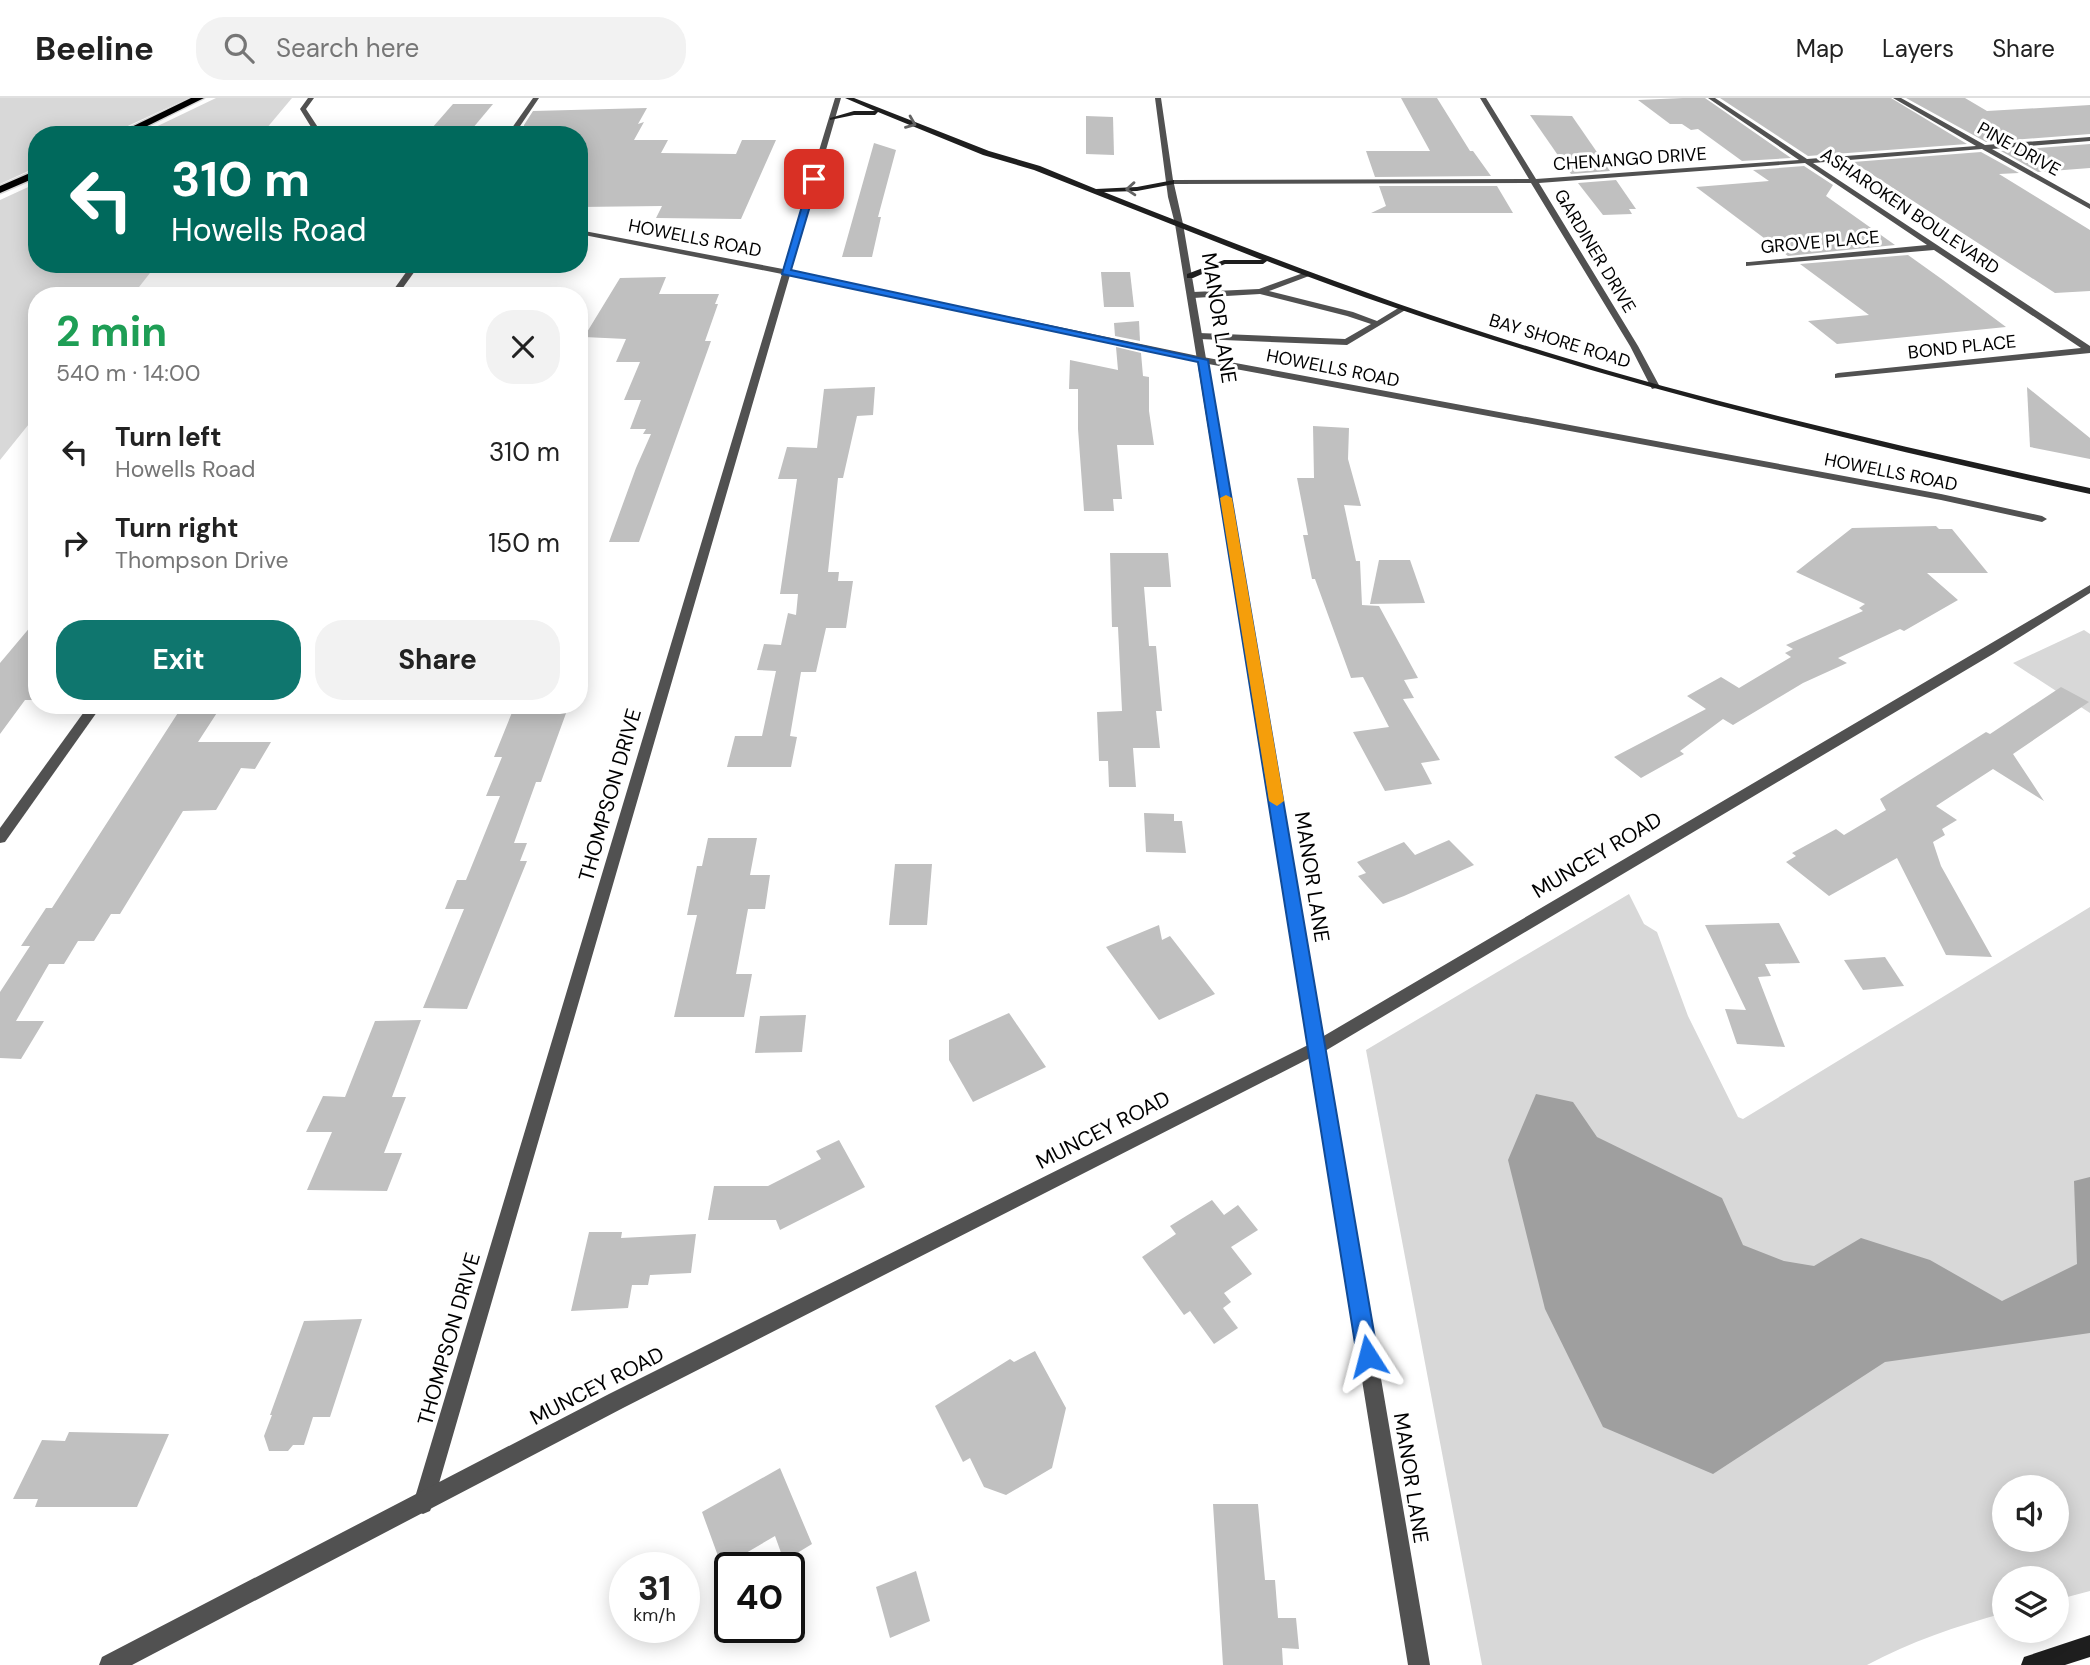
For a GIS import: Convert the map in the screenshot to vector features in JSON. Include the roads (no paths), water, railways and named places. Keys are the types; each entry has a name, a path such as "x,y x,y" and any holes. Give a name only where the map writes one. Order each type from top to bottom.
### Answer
{"highway":[{"path":"139,126 199,98"},
{"path":"0,190 28,177"}],"main road":[{"name":"BAY SHORE ROAD","path":"848,98 986,153 1037,168"},
{"name":"BAY SHORE ROAD","path":"872,98 998,148 1037,168 1091,190 1403,309 1655,387 1825,431 2090,491"},
{"path":"832,119 863,112 888,114"},
{"path":"1091,190 1138,189 1171,182"},
{"path":"1189,276 1224,262 1278,263"},
{"path":"2032,1665 2090,1646"}],"street":[{"path":"311,98 303,109 314,126"},
{"path":"516,126 536,98"},
{"name":"THOMPSON DRIVE","path":"423,1504 838,98"},
{"name":"MANOR LANE","path":"1158,98 1193,295 1419,1665"},
{"name":"GARDINER DRIVE","path":"1483,98 1634,346 1655,387"},
{"name":"ASHAROKEN BOULEVARD","path":"1711,98 2090,350"},
{"name":"PINE DRIVE","path":"1896,98 2090,207"},
{"name":"CHENANGO DRIVE","path":"1171,182 1533,181 2090,139"},
{"name":"HOWELLS ROAD","path":"588,234 786,272 1203,360 1941,497 2042,519"},
{"name":"GROVE PLACE","path":"1749,264 1936,247"},
{"path":"1193,295 1260,291 1306,274"},
{"path":"1260,291 1378,324"},
{"path":"1199,335 1346,342 1403,309"},
{"name":"BOND PLACE","path":"1838,376 2090,350"},
{"name":"MUNCEY ROAD","path":"110,1665 628,1395 1318,1047 1989,651 2090,588"},
{"path":"0,838 90,714"}]}
